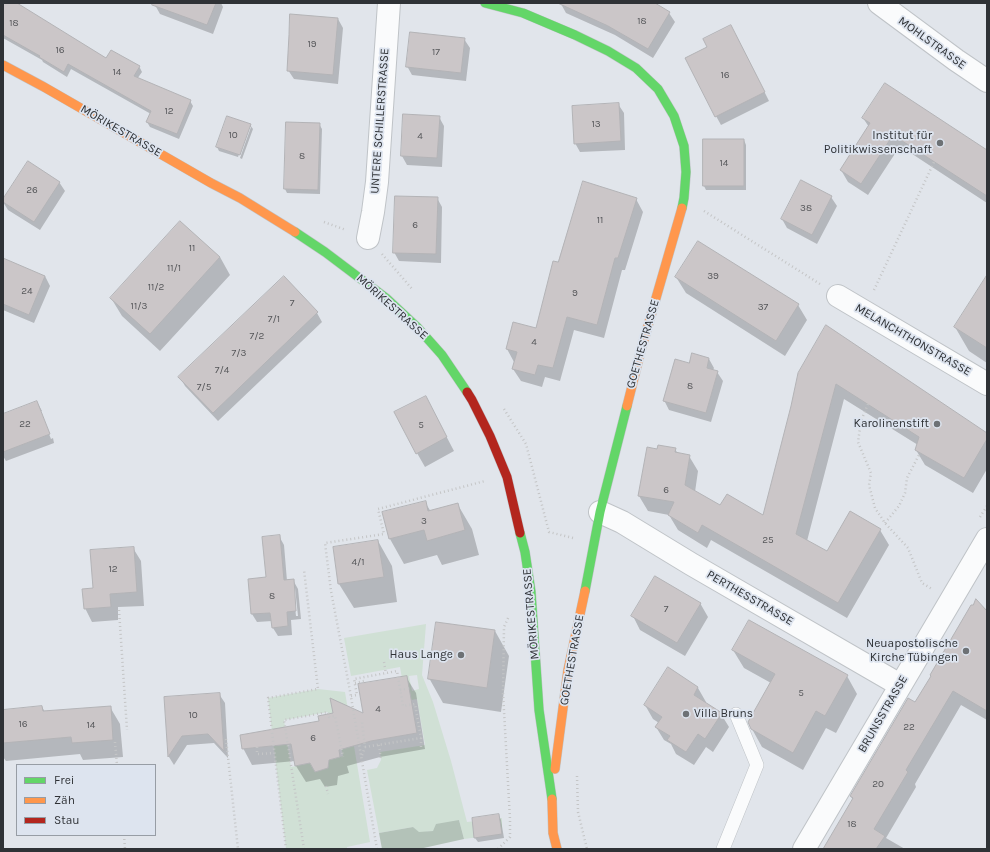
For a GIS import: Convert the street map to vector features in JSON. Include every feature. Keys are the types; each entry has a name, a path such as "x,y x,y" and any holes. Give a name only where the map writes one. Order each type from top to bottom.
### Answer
{"street":[{"name":"UNTERE SCHILLERSTRASSE","path":"368,238 377,182 389,3"},
{"name":"GOETHESTRASSE","path":"485,3 523,13 575,35 608,51 636,68 658,89 674,116 684,146 686,172 684,198 641,350 600,512 592,558 568,670 552,796"},
{"name":"MOHLSTRASSE","path":"878,3 987,81"},
{"name":"MÖRIKESTRASSE","path":"3,65 240,198 297,233 386,298 418,328 442,355 472,400 490,436 506,477 516,513 532,592 539,710 552,796"},
{"name":"MELANCHTHONSTRASSE","path":"838,296 987,384"},
{"name":"PERTHESSTRASSE","path":"600,512 622,522 691,564 900,685"},
{"name":"BRUNSSTRASSE","path":"804,849 987,539"},
{"path":"552,796 553,833 557,849"}],"lane":[{"path":"723,849 757,765 736,714"}],"path":[{"path":"864,311 934,162"},
{"path":"684,198 807,276"},
{"path":"868,404 861,421 858,442 871,474 869,485 875,508 885,523 908,548 922,583 935,592"},
{"path":"885,523 899,506 906,493 907,478 920,453"},
{"path":"377,849 325,543 384,534 378,509 492,480"},
{"path":"979,519 987,506"},
{"path":"286,849 268,698 318,689 304,570"},
{"path":"119,610 127,730"},
{"path":"498,849 510,837 504,685 504,627 511,613"},
{"path":"384,662 386,674"},
{"path":"351,696 357,695 354,679 398,671 403,706 414,704 421,738 421,750"},
{"path":"355,682 365,682"},
{"path":"400,690 411,688"},
{"path":"304,849 284,720 328,712 330,717 335,716 343,757"},
{"path":"361,755 365,747 362,722"},
{"path":"365,747 421,738"},
{"path":"226,739 238,849"},
{"path":"115,742 117,764"},
{"path":"379,745 381,760"},
{"path":"257,747 257,754 274,753"},
{"path":"577,774 578,812 587,849"},
{"path":"326,786 328,794"},
{"path":"124,836 125,849"}],"green space":[{"path":"426,624 422,675 433,702 451,761 467,822 502,818 502,834 464,839 459,820 433,831 419,833 413,827 379,833 367,770 377,768 381,760 380,752 425,745 417,699 406,701 400,667 351,676 344,638","holes":["417,675 419,689 412,691 409,676"]},
{"path":"318,689 345,692 370,842 347,847 347,849 286,849 268,698","holes":["328,712 329,717 335,716 343,756 329,760 328,766 321,770 313,769 310,763 291,767 284,720"]}],"shaded area":[{"path":"459,820 464,839 419,849 382,849 379,833 413,827 419,832 433,831 436,824"}],"building":[{"path":"3,3 17,3 106,58 111,50 140,66 134,76 191,100 177,134 146,122 151,111 68,64 64,72 39,57 40,56 3,35"},
{"path":"153,3 216,3 207,25 152,5"},
{"path":"558,3 655,3 670,12 648,49 608,26"},
{"path":"290,14 338,18 333,75 287,71"},
{"path":"731,25 765,92 715,117 685,58 707,47 703,39"},
{"path":"410,32 465,38 461,73 406,67"},
{"name":"Institut für Politikwissenschaft","path":"885,83 987,150 987,196 893,135 861,184 840,170 870,123 862,118"},
{"path":"619,103 621,141 574,144 572,106"},
{"path":"403,114 440,116 437,158 401,156"},
{"path":"227,116 251,124 240,155 216,147"},
{"path":"286,122 320,123 318,190 284,189"},
{"path":"703,139 744,139 744,186 703,186"},
{"path":"28,161 60,182 34,222 3,202 3,199"},
{"path":"801,180 832,196 812,235 781,219"},
{"path":"583,181 637,198 618,258 615,258 597,325 567,317 553,368 538,365 535,375 512,369 517,352 506,349 513,322 536,328 553,261 558,262"},
{"path":"395,196 438,197 436,254 393,253"},
{"path":"180,221 220,257 150,334 110,298"},
{"path":"698,241 799,304 776,341 675,277"},
{"path":"3,258 45,276 29,315 3,304"},
{"path":"987,275 987,348 954,327"},
{"path":"284,276 318,312 213,413 178,377"},
{"path":"826,325 987,433 987,439 964,478 915,450 919,437 836,384 796,534 827,551 850,511 881,529 838,603 702,525 698,533 668,515 674,502 638,496 647,447 657,449 658,445 676,448 675,452 690,455 685,485 720,505 727,494 763,515 798,373"},
{"path":"692,353 709,358 707,368 718,371 706,413 663,401 675,359 689,363"},
{"path":"426,396 447,437 416,454 394,412"},
{"path":"37,401 50,434 3,452 3,414"},
{"path":"426,501 428,511 458,503 465,530 427,541 424,530 389,539 382,512"},
{"path":"280,535 284,580 294,579 296,611 287,612 288,626 272,628 270,613 251,614 248,579 266,577 262,537"},
{"path":"378,540 384,577 338,584 333,547"},
{"path":"134,547 137,592 110,594 111,607 84,609 82,589 93,588 90,550"},
{"path":"655,576 701,603 677,643 631,616"},
{"path":"976,599 987,611 987,711 953,691 906,770 908,772 874,829 885,836 876,849 823,849 853,798 850,796 908,698 915,702 971,605 973,605"},
{"path":"749,620 848,675 825,716 816,711 793,753 751,729 748,722 775,674 732,650"},
{"name":"Haus Lange","path":"436,622 495,630 487,688 428,679"},
{"name":"Villa Bruns","path":"668,667 698,687 694,695 722,713 705,739 698,734 686,752 667,740 670,736 655,727 662,717 644,705"},
{"path":"407,676 417,733 371,741 339,750 340,757 329,760 328,768 315,772 310,763 295,766 291,744 242,749 240,735 319,721 318,716 333,713 330,698 363,713 358,684"},
{"path":"220,693 224,751 208,734 182,736 168,757 164,697"},
{"path":"42,706 43,711 111,706 113,740 72,743 71,737 3,743 3,710"},
{"path":"499,814 502,834 474,838 472,818"}],"traffic: fast":[{"path":"485,3 523,13 608,51 636,68 658,89 674,116 684,146 686,172 682,208"},
{"path":"295,232 325,252 386,298 418,328 442,355 467,392"},
{"path":"585,591 600,512 627,406"},
{"path":"520,533 525,552 531,592 539,710 552,799"}],"traffic: slow":[{"path":"3,65 240,198 295,232"},
{"path":"627,406 641,350 682,208"},
{"path":"555,769 568,670 585,591"},
{"path":"552,799 553,833 557,849"}],"traffic: jam":[{"path":"467,392 490,436 507,477 520,533"}],"place":[{"name":"Institut für Politikwissenschaft","path":"940,143"},
{"name":"Karolinenstift","path":"937,424"},
{"name":"Neuapostolische Kirche Tübingen","path":"966,651"},
{"name":"Haus Lange","path":"461,655"},
{"name":"Villa Bruns","path":"686,714"}]}
